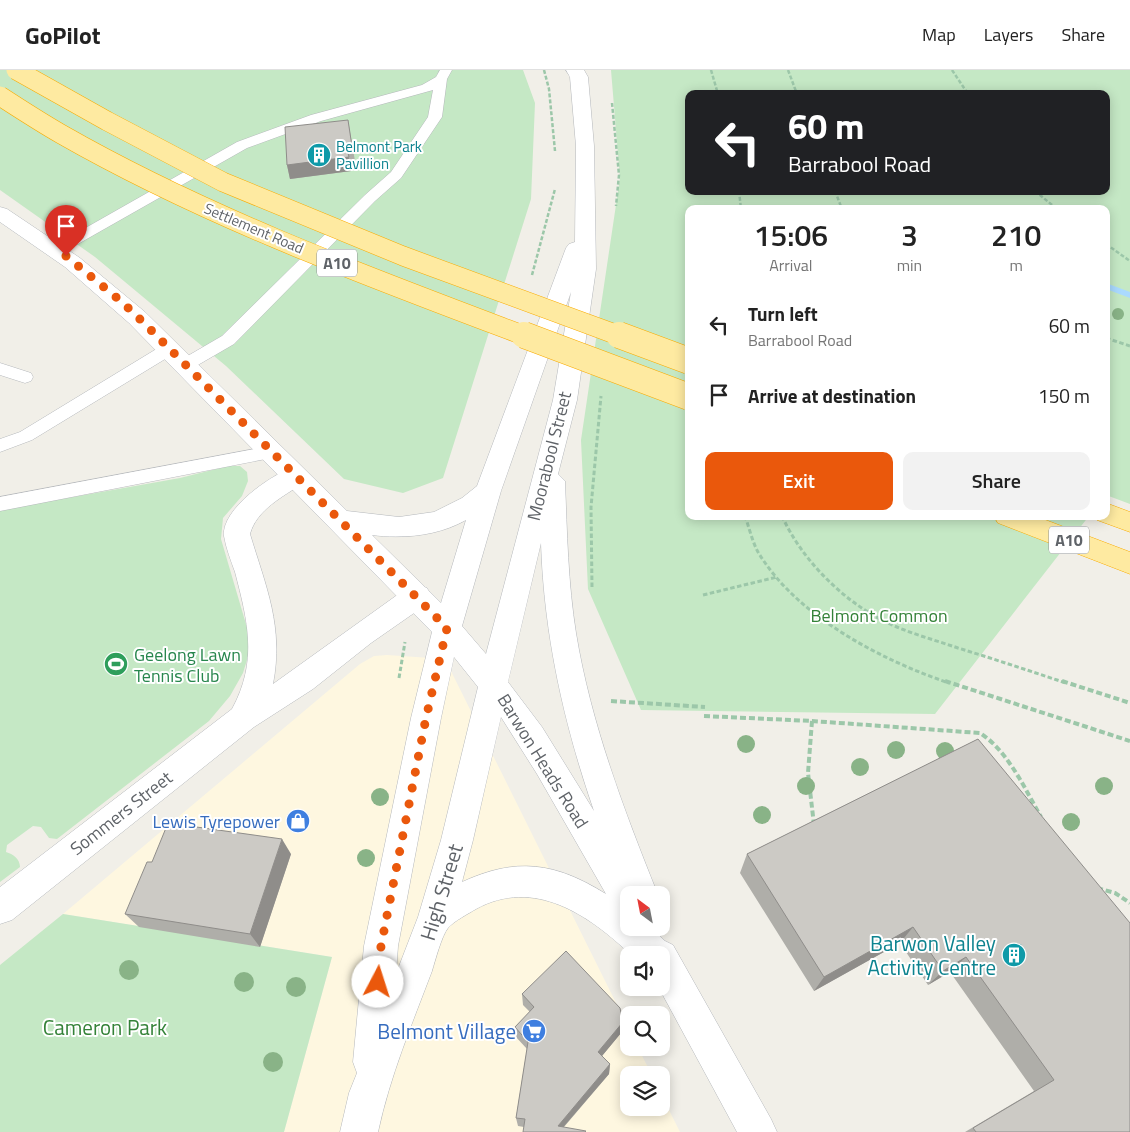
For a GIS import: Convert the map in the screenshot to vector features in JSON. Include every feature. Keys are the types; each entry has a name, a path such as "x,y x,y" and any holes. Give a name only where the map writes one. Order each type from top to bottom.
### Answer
{"highway":[{"name":"Settlement Road","path":"16,70 107,121 224,182 403,256 685,360"},
{"name":"Settlement Road","path":"0,96 61,134 187,199 374,279 685,396"},
{"name":"A10","path":"1110,514 1130,522"},
{"name":"A10","path":"1017,520 1130,563"}],"street":[{"name":"Moorabool Street","path":"493,684 565,400 585,269 585,146 579,77 575,70"},
{"name":"Barwon Heads Road","path":"0,213 57,250 122,302 447,628 493,684 543,756 620,887"},
{"name":"Moorabool Street","path":"447,628 488,492 584,226"},
{"path":"552,446 555,569 567,661 594,767 639,886"},
{"name":"Sommers Street","path":"243,718 254,697 258,684 262,665 263,636 261,617 237,534 242,517 252,506 294,476"},
{"path":"339,520 386,526 426,524 452,517 466,510 488,492"},
{"name":"Sommers Street","path":"0,908 243,718 303,680 416,596"},
{"name":"High Street","path":"360,1132 368,1093 381,946 426,718 447,628"},
{"name":"High Street","path":"368,1093 435,916 457,840 493,684"},
{"path":"435,916 460,900 493,885 513,880 534,881 567,892 603,911 632,932 646,946"},
{"path":"670,976 758,1132"}],"lane":[{"path":"57,250 242,145 316,118 427,88 444,74"},
{"path":"185,365 228,340 396,174 435,117 444,74"},
{"path":"0,446 26,436 169,349"},
{"path":"0,369 25,377"},
{"path":"0,436 39,428"},
{"path":"0,504 270,452"}],"path":[{"path":"711,70 717,90"},
{"path":"788,70 796,90"},
{"path":"952,70 965,90"},
{"path":"610,95 619,175 616,214"},
{"path":"1040,195 1051,205"},
{"path":"1110,247 1130,261"},
{"path":"1110,339 1130,346"},
{"path":"592,593 592,507 601,390"},
{"path":"747,520 758,550 777,577 815,615 845,636 932,677 1130,740"},
{"path":"784,520 798,544 843,593 870,613 893,626 1130,703"},
{"path":"702,595 777,577"},
{"path":"398,681 405,640"},
{"path":"609,694 612,702 704,707"},
{"path":"704,716 812,721 980,733 988,736 1023,784 1045,824"},
{"path":"812,721 808,773 814,827"},
{"path":"1092,887 1109,890 1122,896 1130,903"}],"shaded area":[{"path":"387,655 445,659 620,1011 620,1056 642,1056 647,1066 620,1066 620,1116 670,1116 670,1112 680,1132 284,1132 332,957 63,914 360,664 374,656"}],"green space":[{"path":"0,70 523,70 535,103 531,199 443,478 403,493 344,479 226,366 95,257 0,190"},
{"name":"Belmont Common","path":"611,70 1130,70 1130,504 1110,496 1110,205 685,205 685,520 1086,520 935,714 641,710 588,589 581,440 620,178"},
{"name":"Geelong Lawn Tennis Club","path":"228,466 240,466 247,472 248,481 242,496 223,518 221,539 248,631 250,650 243,673 230,696 209,721 57,839 49,838 41,827 33,826 7,845 6,852 16,857 20,867 0,882 0,510 180,478"},
{"name":"Cameron Park","path":"63,914 332,957 284,1132 0,1132 0,965"}],"building":[{"path":"348,120 353,153 348,153 349,157 287,165 285,127"},
{"name":"Barwon Valley Activity Centre","path":"978,739 1130,923 1130,1132 976,1132 973,1128 1054,1080 966,957 943,971 913,927 824,977 747,854"},
{"path":"168,823 282,839 250,934 125,914 147,862 152,862"},
{"path":"566,951 620,1008 620,1026 598,1052 610,1064 558,1126 585,1132 523,1132 525,1119 516,1118 528,1042 515,1027 534,1007 522,994"}],"waterway":[{"path":"1110,288 1130,295"}],"place":[{"name":"Belmont Park Pavillion","path":"319,155"},
{"name":"Geelong Lawn Tennis Club","path":"116,664"},
{"name":"Lewis Tyrepower","path":"298,821"},
{"name":"Barwon Valley Activity Centre","path":"1014,955"},
{"name":"Belmont Village","path":"534,1031"}],"route":[{"path":"66,256 97,280 146,325 447,628 426,718 381,946 378,982"}]}
